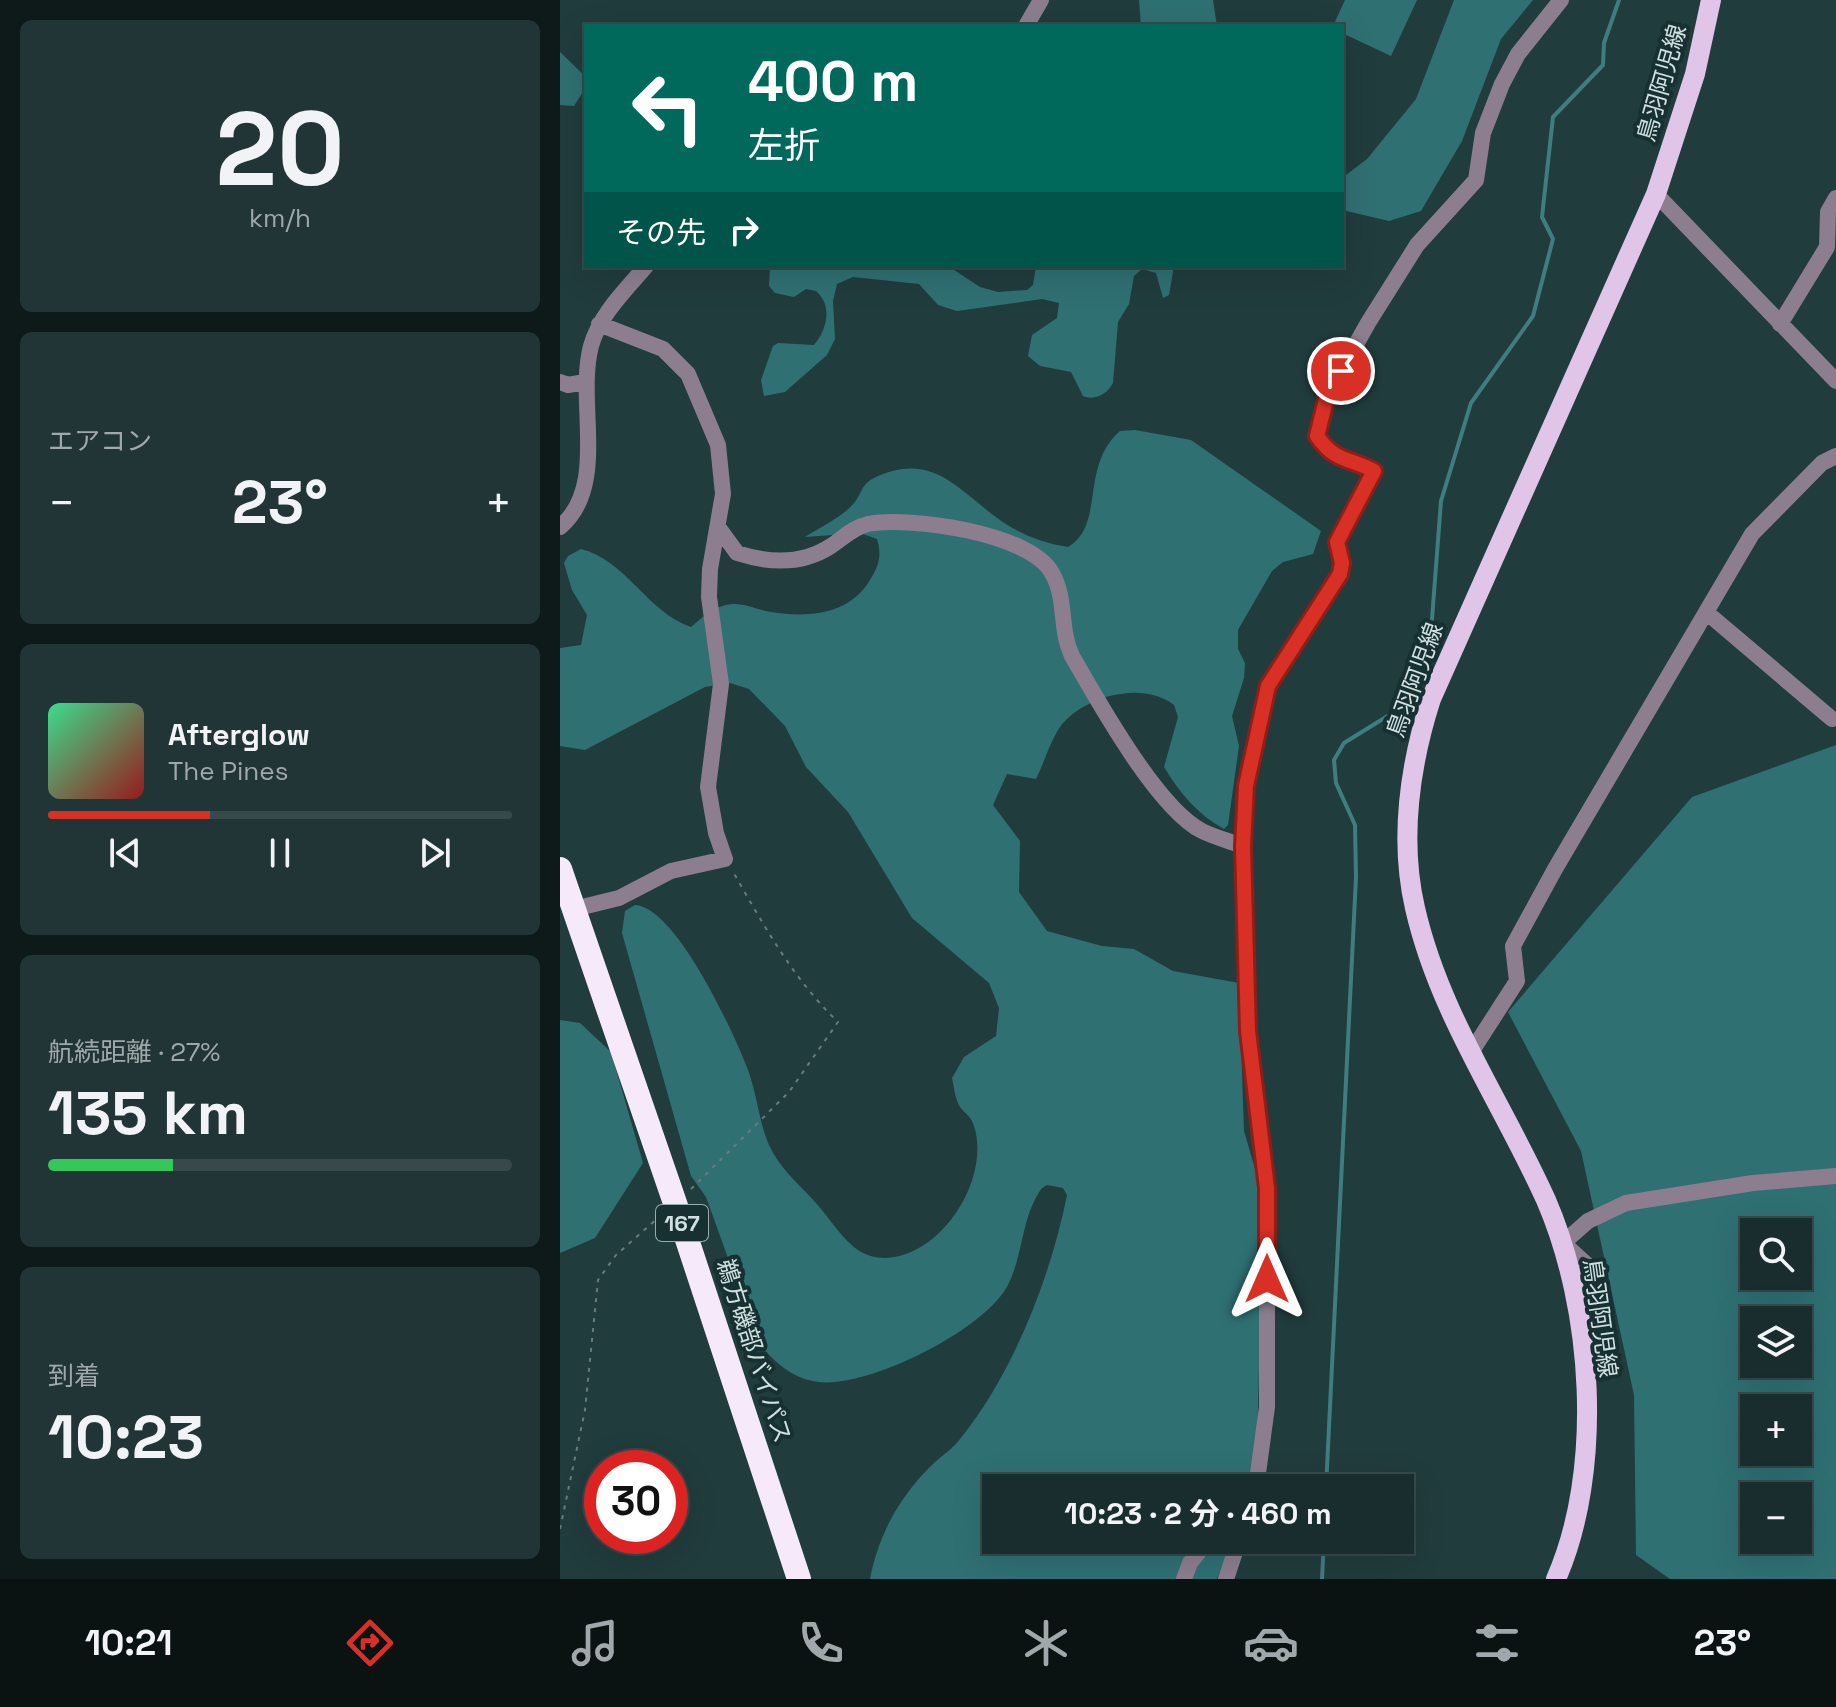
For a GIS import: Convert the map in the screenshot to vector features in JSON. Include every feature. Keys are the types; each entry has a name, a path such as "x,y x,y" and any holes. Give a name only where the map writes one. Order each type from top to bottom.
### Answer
{"highway":[{"name":"鵜方磯部バイパス","path":"560,869 675,1203 799,1579"}],"main road":[{"name":"鳥羽阿児線","path":"1556,1579 1573,1526 1587,1437 1583,1347 1563,1243 1523,1153 1470,1054 1438,985 1414,904 1409,818 1419,735 1477,591 1656,194 1695,74 1711,0"}],"street":[{"path":"1027,24 1041,0"},
{"path":"1258,1474 1267,1407 1267,1188 1248,1031 1243,846 1246,786 1268,686 1340,574 1342,563 1337,542 1374,471 1343,461 1328,452 1317,436 1327,396 1417,245 1476,180 1483,133 1502,84 1518,54 1561,0"},
{"path":"1656,194 1836,381"},
{"path":"1780,324 1827,247 1828,212 1836,198"},
{"path":"560,527 578,505 587,484 585,382 599,324 644,268"},
{"path":"574,909 619,898 671,871 725,859 716,833 708,787 721,684 709,597 710,569 723,494 718,445 688,374 663,349 599,324"},
{"path":"560,382 568,385 585,382"},
{"path":"1470,1054 1517,981 1513,946 1706,612 1759,526 1822,463 1836,456"},
{"path":"718,527 737,553 776,562 811,555 859,527 887,522 926,525 1001,540 1038,555 1058,585 1067,646 1143,772 1174,809 1200,830 1243,846"},
{"path":"1706,612 1832,719"},
{"path":"1587,1265 1563,1243 1588,1221 1626,1203 1753,1183 1836,1176"},
{"path":"1184,1579 1197,1554"},
{"path":"1226,1579 1234,1554"}],"path":[{"path":"560,1529 585,1410 598,1280 616,1255 675,1203 789,1092 838,1022 818,1003 773,942 725,859"}],"shaded area":[{"path":"1139,0 1213,0 1217,24 1141,24"},
{"path":"1345,0 1417,0 1391,56 1344,34 1344,24 1334,24"},
{"path":"1454,0 1533,0 1501,39 1462,141 1421,211 1389,221 1344,210 1344,176 1367,159 1416,99"},
{"path":"560,52 584,75 584,90 574,106 560,105"},
{"path":"770,268 951,268 980,287 998,292 1027,290 1033,285 1036,268 1174,268 1169,295 1163,298 1156,273 1142,269 1134,276 1129,304 1118,322 1113,383 1104,393 1092,398 1083,396 1071,372 1040,366 1028,356 1032,335 1057,318 1059,303 1042,299 957,311 938,305 919,284 853,277 837,284 833,301 835,339 827,355 785,392 764,396 761,380 773,346 778,343 814,345 826,318 825,304 816,291 806,289 794,297 775,293 769,286"},
{"path":"1135,430 1191,440 1321,531 1313,554 1283,562 1272,571 1238,630 1238,649 1245,663 1244,678 1232,716 1239,746 1228,825 1224,829 1198,810 1164,767 1178,717 1174,705 1161,697 1146,694 1114,695 1083,707 1070,716 1056,733 1036,779 1007,774 993,805 1020,841 1019,892 1047,931 1102,946 1134,949 1173,971 1239,983 1244,1131 1263,1196 1257,1450 1251,1474 982,1474 982,1554 1227,1554 1217,1579 870,1579 892,1516 921,1476 960,1439 997,1385 1013,1355 1040,1291 1067,1195 1063,1188 1047,1185 1042,1188 1030,1211 1008,1285 976,1320 923,1353 866,1376 819,1382 785,1369 759,1344 706,1197 691,1176 622,933 625,911 635,905 651,911 685,948 702,974 741,1052 773,1154 842,1235 862,1252 874,1257 889,1258 923,1246 952,1219 963,1202 976,1164 977,1144 973,1123 958,1104 952,1078 964,1057 996,1036 999,1008 989,983 912,918 848,812 806,767 785,726 749,689 730,683 705,687 585,750 560,746 560,648 581,645 587,615 572,590 564,563 568,556 581,549 597,555 675,620 691,627 715,609 734,604 785,614 826,611 851,601 870,580 879,560 877,539 860,533 805,537 844,512 870,480 896,470 932,472 948,480 1016,530 1038,540 1068,547 1079,537 1086,524 1100,461 1120,431"},
{"path":"1836,745 1836,1579 1670,1579 1636,1555 1634,1395 1581,1151 1508,1012 1692,797"},
{"path":"560,1020 580,1023 611,1052 643,1163 595,1238 560,1253"}],"waterway":[{"path":"1327,1474 1356,877 1355,825 1336,783 1334,760 1344,743 1399,709 1417,675 1432,619 1441,501 1471,403 1533,316 1553,239 1542,217 1553,117 1603,65 1604,43 1619,0"},
{"path":"1322,1579 1323,1554"}],"route":[{"path":"1267,1279 1267,1188 1248,1031 1243,846 1246,786 1268,686 1336,583 1342,563 1337,542 1340,532 1374,471 1343,461 1328,452 1317,436 1318,422 1327,396 1341,371"}]}
